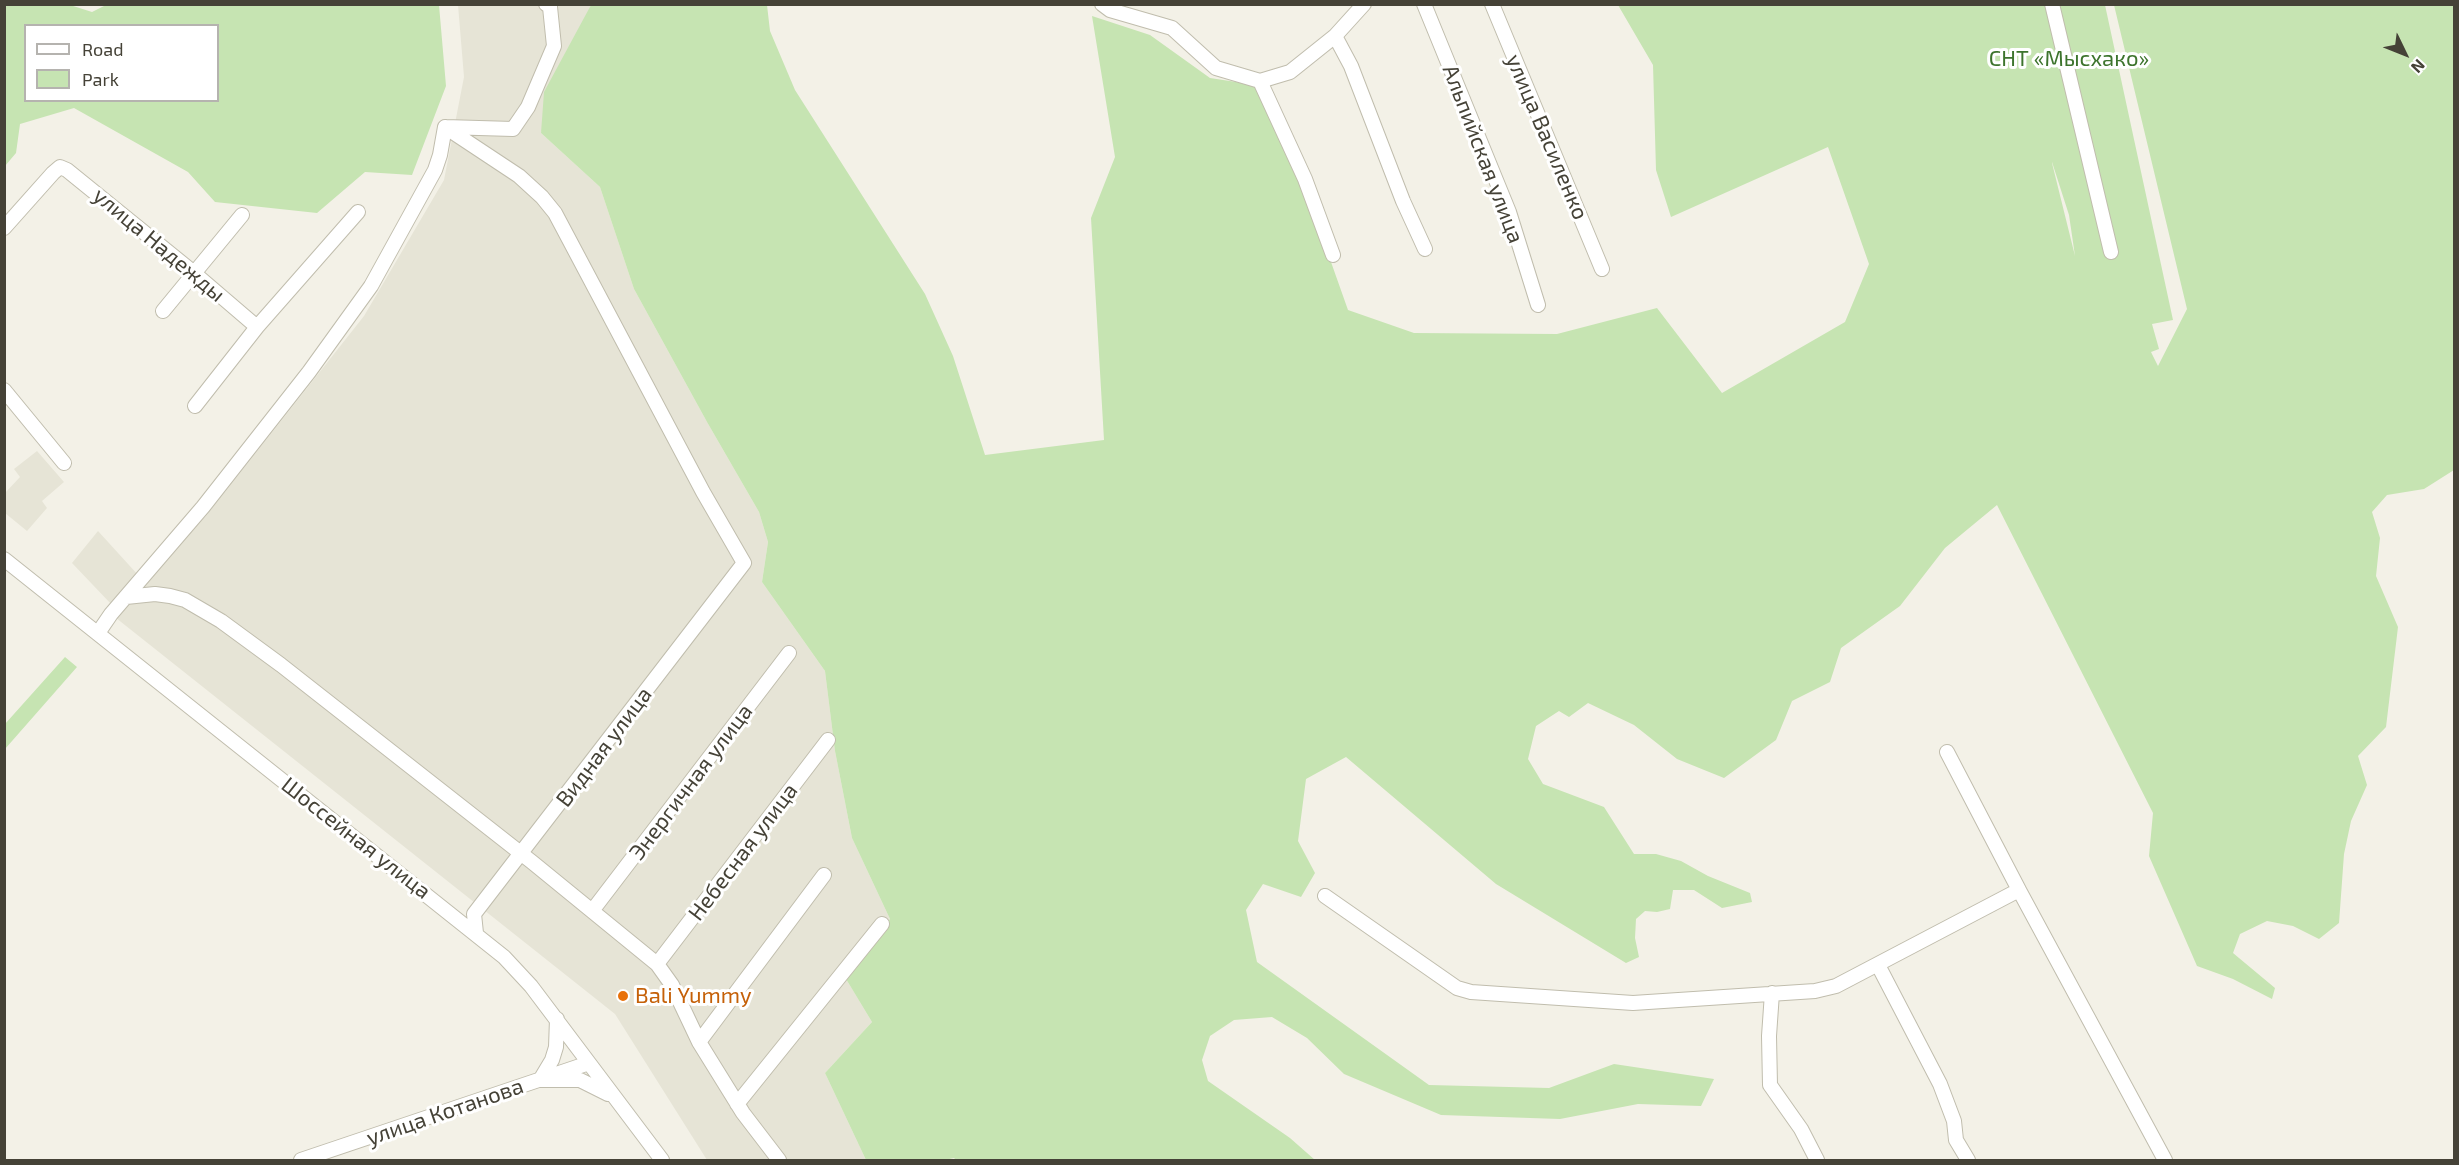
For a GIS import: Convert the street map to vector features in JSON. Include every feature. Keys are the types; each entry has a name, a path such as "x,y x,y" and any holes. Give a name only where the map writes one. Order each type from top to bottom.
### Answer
{"street":[{"path":"98,633 203,507 295,390 371,286 435,170 445,127 513,129 528,107 554,46 550,7 546,4"},
{"path":"1102,4 1110,10 1172,28 1216,68 1260,81 1290,72 1335,36 1364,4"},
{"name":"Альпийская улица","path":"1424,4 1509,212 1538,305"},
{"name":"улица Василенко","path":"1492,4 1602,269"},
{"path":"2052,4 2111,252"},
{"path":"1335,36 1352,66 1402,201 1425,249"},
{"path":"1260,81 1305,179 1333,255"},
{"name":"Видная улица","path":"445,127 519,176 543,196 555,213 703,492 744,563 474,914 476,933"},
{"name":"улица Надежды","path":"4,228 60,168 67,170 257,327"},
{"path":"195,406 257,327 358,212"},
{"path":"163,311 242,215"},
{"path":"4,390 63,463"},
{"name":"Шоссейная улица","path":"4,559 504,957 525,978 557,1019 662,1161"},
{"path":"126,597 155,594 170,596 185,600 221,621 522,854 657,964 672,986 699,1042 737,1104 779,1161"},
{"name":"Энергичная улица","path":"592,911 789,653"},
{"name":"Небесная улица","path":"657,964 828,740"},
{"path":"1947,752 2165,1161"},
{"path":"699,1042 824,875"},
{"path":"1325,896 1456,988 1471,993 1610,1004 1815,991 1836,986 2019,890"},
{"path":"737,1104 882,924"},
{"path":"1878,965 1940,1084 1954,1121 1956,1140 1968,1161"},
{"path":"1772,993 1769,1036 1770,1085 1802,1129 1817,1161"},
{"path":"540,1080 552,1060 556,1047 557,1019"},
{"name":"улица Котанова","path":"302,1161 589,1063"},
{"path":"540,1080 580,1080 616,1098"}],"shaded area":[{"path":"458,5 591,5 541,133 600,187 634,289 759,512 768,542 762,582 825,671 835,751 852,838 890,919 846,979 872,1022 825,1073 866,1160 707,1160 615,1014 111,614 205,517 364,316 444,180 464,77"},
{"path":"37,451 64,482 42,501 47,508 27,531 5,513 5,493 20,477 14,469"},
{"path":"98,531 139,576 112,605 72,563"}],"green space":[{"path":"5,5 70,5 92,12 106,5 439,5 446,86 412,175 365,172 317,213 215,202 188,172 74,108 20,124 16,153 5,166"},
{"name":"СНТ «Мысхако»","path":"591,5 767,5 770,31 795,90 925,294 953,356 985,455 1104,440 1091,218 1115,157 1092,16 1150,35 1210,78 1269,87 1348,310 1414,333 1557,334 1657,308 1722,393 1845,322 1869,264 1828,147 1671,217 1656,170 1653,65 1618,5 2105,5 2173,320 2152,324 2159,349 2151,352 2158,366 2187,309 2114,5 2454,5 2454,470 2424,489 2387,495 2372,512 2380,538 2376,576 2398,627 2386,727 2358,756 2367,785 2351,821 2344,854 2339,923 2319,939 2293,926 2267,921 2240,934 2233,953 2275,988 2272,999 2233,979 2197,966 2149,856 2153,813 1997,505 1945,548 1900,606 1841,648 1830,682 1792,701 1776,740 1724,778 1677,759 1634,725 1588,703 1569,717 1559,711 1536,726 1528,759 1543,784 1604,807 1634,854 1656,854 1681,861 1708,876 1750,893 1752,902 1722,908 1694,890 1673,890 1670,909 1657,912 1645,911 1636,919 1635,938 1639,957 1626,963 1496,884 1346,757 1306,779 1298,841 1315,873 1301,897 1263,884 1246,910 1257,962 1429,1085 1549,1088 1614,1064 1714,1079 1701,1106 1638,1104 1560,1119 1441,1115 1344,1074 1307,1038 1272,1017 1234,1020 1210,1036 1202,1060 1208,1081 1290,1138 1315,1160 956,1160 954,1158 866,1160 825,1073 872,1022 846,979 890,919 852,838 835,751 825,671 762,582 768,542 759,512 634,289 600,187 541,133 544,92","holes":["2052,162 2069,215 2075,256"]},
{"path":"65,657 77,667 5,749 5,724"}],"place":[{"name":"Bali Yummy","path":"623,996"}]}
